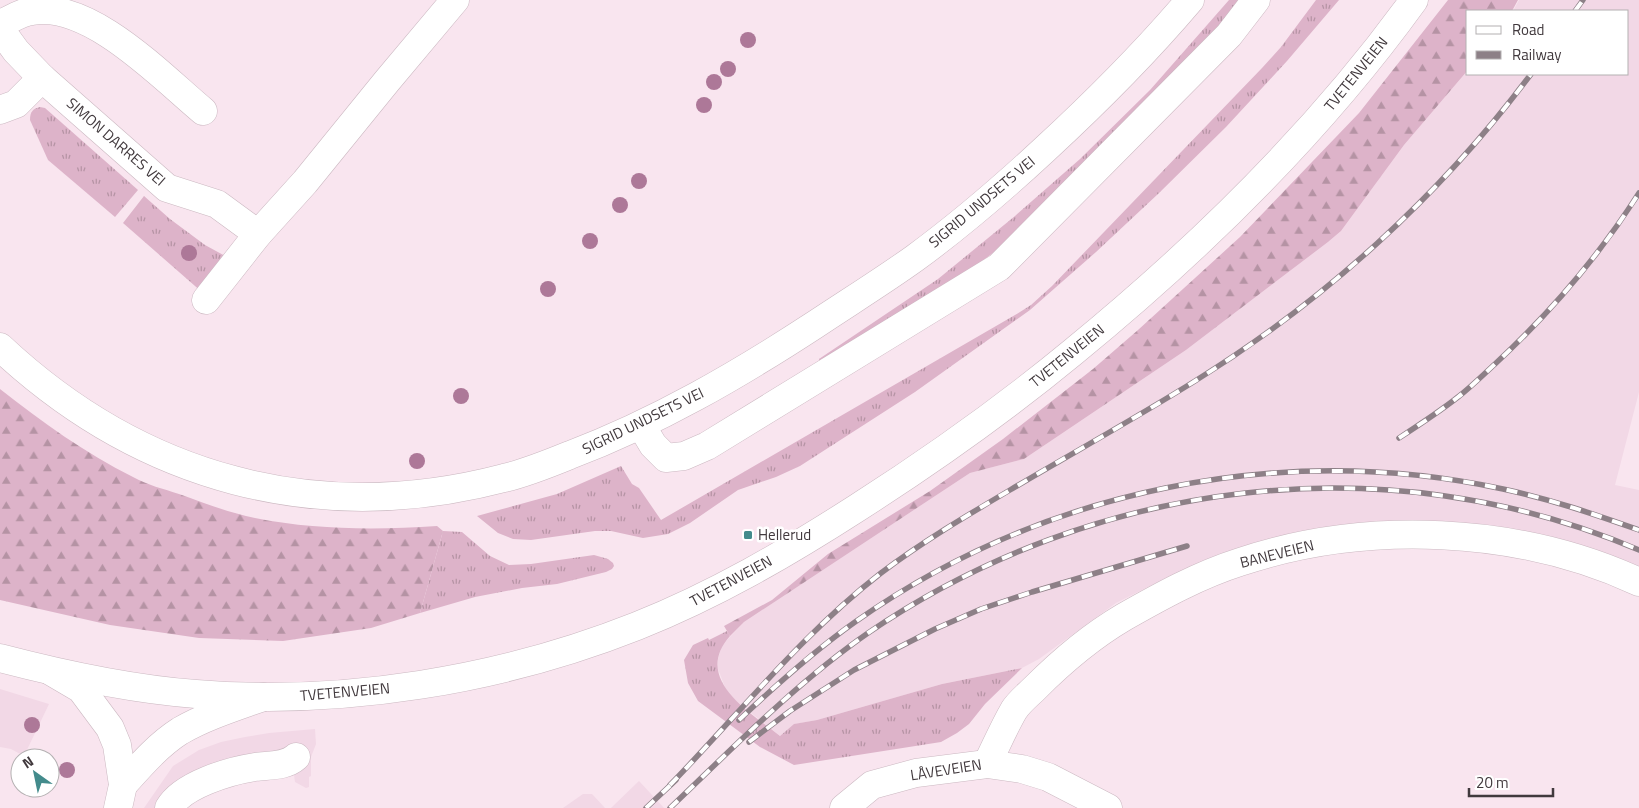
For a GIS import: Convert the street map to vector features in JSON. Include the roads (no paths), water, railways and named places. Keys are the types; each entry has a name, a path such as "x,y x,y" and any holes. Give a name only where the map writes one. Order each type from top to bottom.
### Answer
{"street":[{"path":"206,300 254,231 305,182 455,0"},
{"name":"SIGRID UNDSETS VEI","path":"0,347 62,399 117,433 153,452 196,469 242,483 288,492 337,497 379,497 458,490 508,478 605,442 677,408 783,345 922,252 968,216 1061,134 1128,69 1190,0"},
{"path":"641,425 654,445 666,458 684,456 707,446 1000,267 1229,35 1256,0"},
{"name":"TVETENVEIEN","path":"0,658 103,683 198,695 313,696 438,682 486,672 572,649 634,627 687,604 754,570 895,484 989,419 1044,376 1142,294 1236,206 1332,105 1414,0"},
{"path":"0,24 32,10 74,15 116,38 202,111"},
{"name":"SIMON DARRES VEI","path":"0,29 16,51 42,78 167,188 217,204 254,231"},
{"path":"0,110 16,104 42,78"},
{"name":"BANEVEIEN","path":"987,764 1015,708 1064,658 1101,631 1152,601 1197,579 1240,562 1286,550 1341,540 1393,534 1466,536 1522,544 1578,558 1639,582"},
{"path":"51,671 81,689 110,728 116,744 121,797"},
{"path":"121,797 158,749 179,732 216,714 264,697"},
{"path":"169,808 173,800 187,791 216,778 252,768 287,763 296,757"},
{"name":"LÅVEVEIEN","path":"844,808 872,785 916,774 987,764 1022,769 1048,777 1108,808"}],"railway":[{"path":"1576,10 1583,0"},
{"path":"670,785 798,648 824,622 881,573 912,551 1010,490 1195,381 1243,350 1334,281 1419,204 1496,119 1530,75"},
{"path":"1399,438 1463,393 1535,325 1573,283 1624,216 1639,193"},
{"path":"739,720 840,633 927,576 1004,539 1083,509 1166,488 1249,475 1334,471 1419,476 1503,489 1538,497 1639,530"},
{"path":"670,808 741,739 790,695 841,652 868,633 956,581 1048,540 1145,511 1243,493 1343,488 1444,496 1543,516 1639,550"},
{"path":"749,742 790,711 854,670 935,629 981,609 1032,592 1187,546"},
{"path":"646,808 676,780"}],"place":[{"name":"Hellerud","path":"748,535"}]}
